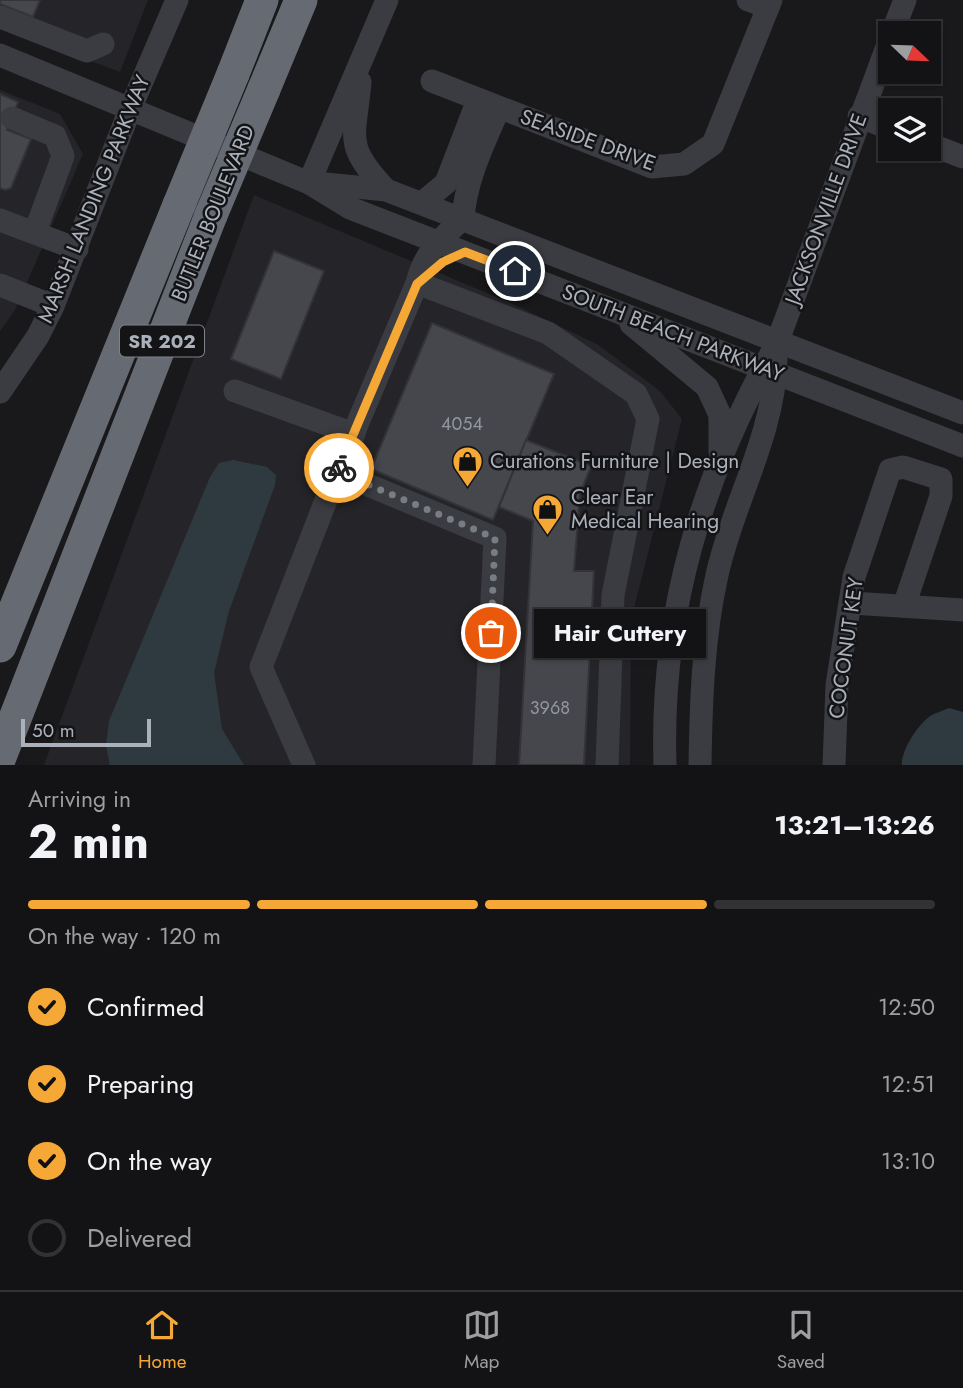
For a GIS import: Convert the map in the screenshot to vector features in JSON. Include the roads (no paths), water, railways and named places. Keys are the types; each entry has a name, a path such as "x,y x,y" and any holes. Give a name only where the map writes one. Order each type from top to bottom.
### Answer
{"highway":[{"name":"BUTLER BOULEVARD","path":"122,347 262,0"},
{"name":"BUTLER BOULEVARD","path":"113,466 211,215 301,0"},
{"path":"0,595 122,347"},
{"path":"0,646 122,347"},
{"path":"0,708 113,466"},
{"path":"0,758 113,466"}],"street":[{"name":"MARSH LANDING PARKWAY","path":"0,392 38,336 53,306 131,107 177,0"},
{"path":"309,183 387,0"},
{"name":"JACKSONVILLE DRIVE","path":"896,21 905,0"},
{"name":"SEASIDE DRIVE","path":"432,81 652,167 667,168 684,164 713,144 762,2"},
{"path":"0,17 87,51 103,44"},
{"name":"SOUTH BEACH PARKWAY","path":"0,55 309,183 350,208 963,446"},
{"path":"362,58 354,138 361,163 386,190"},
{"name":"JACKSONVILLE DRIVE","path":"665,765 666,677 681,581 702,504 719,463 769,371 878,67"},
{"path":"422,203 446,183 489,104"},
{"path":"304,765 261,667 338,472 417,284 422,265 438,242 463,218 469,178 489,104"},
{"path":"859,116 878,124"},
{"path":"12,118 55,136 63,156 35,232"},
{"path":"941,149 963,157"},
{"name":"SOUTH BEACH PARKWAY","path":"309,183 386,190 963,413"},
{"path":"0,219 77,249"},
{"path":"417,284 443,262 465,252"},
{"path":"417,284 548,333 636,394 648,419 613,595 607,765"},
{"path":"0,285 53,306"},
{"path":"615,310 706,387 720,415 719,463"},
{"name":"JACKSONVILLE DRIVE","path":"700,765 701,672 717,573 772,406 769,371"},
{"path":"235,391 354,434"},
{"name":"COCONUT KEY","path":"834,765 837,685 854,577 890,470 903,467 941,479 941,496 904,606"},
{"path":"338,472 495,538 484,765"},
{"path":"851,603 963,610"}],"place":[{"name":"Curations Furniture | Design","path":"467,488"},
{"name":"Clear Ear Medical Hearing","path":"548,536"},
{"name":"Hair Cuttery","path":"491,633"}]}
